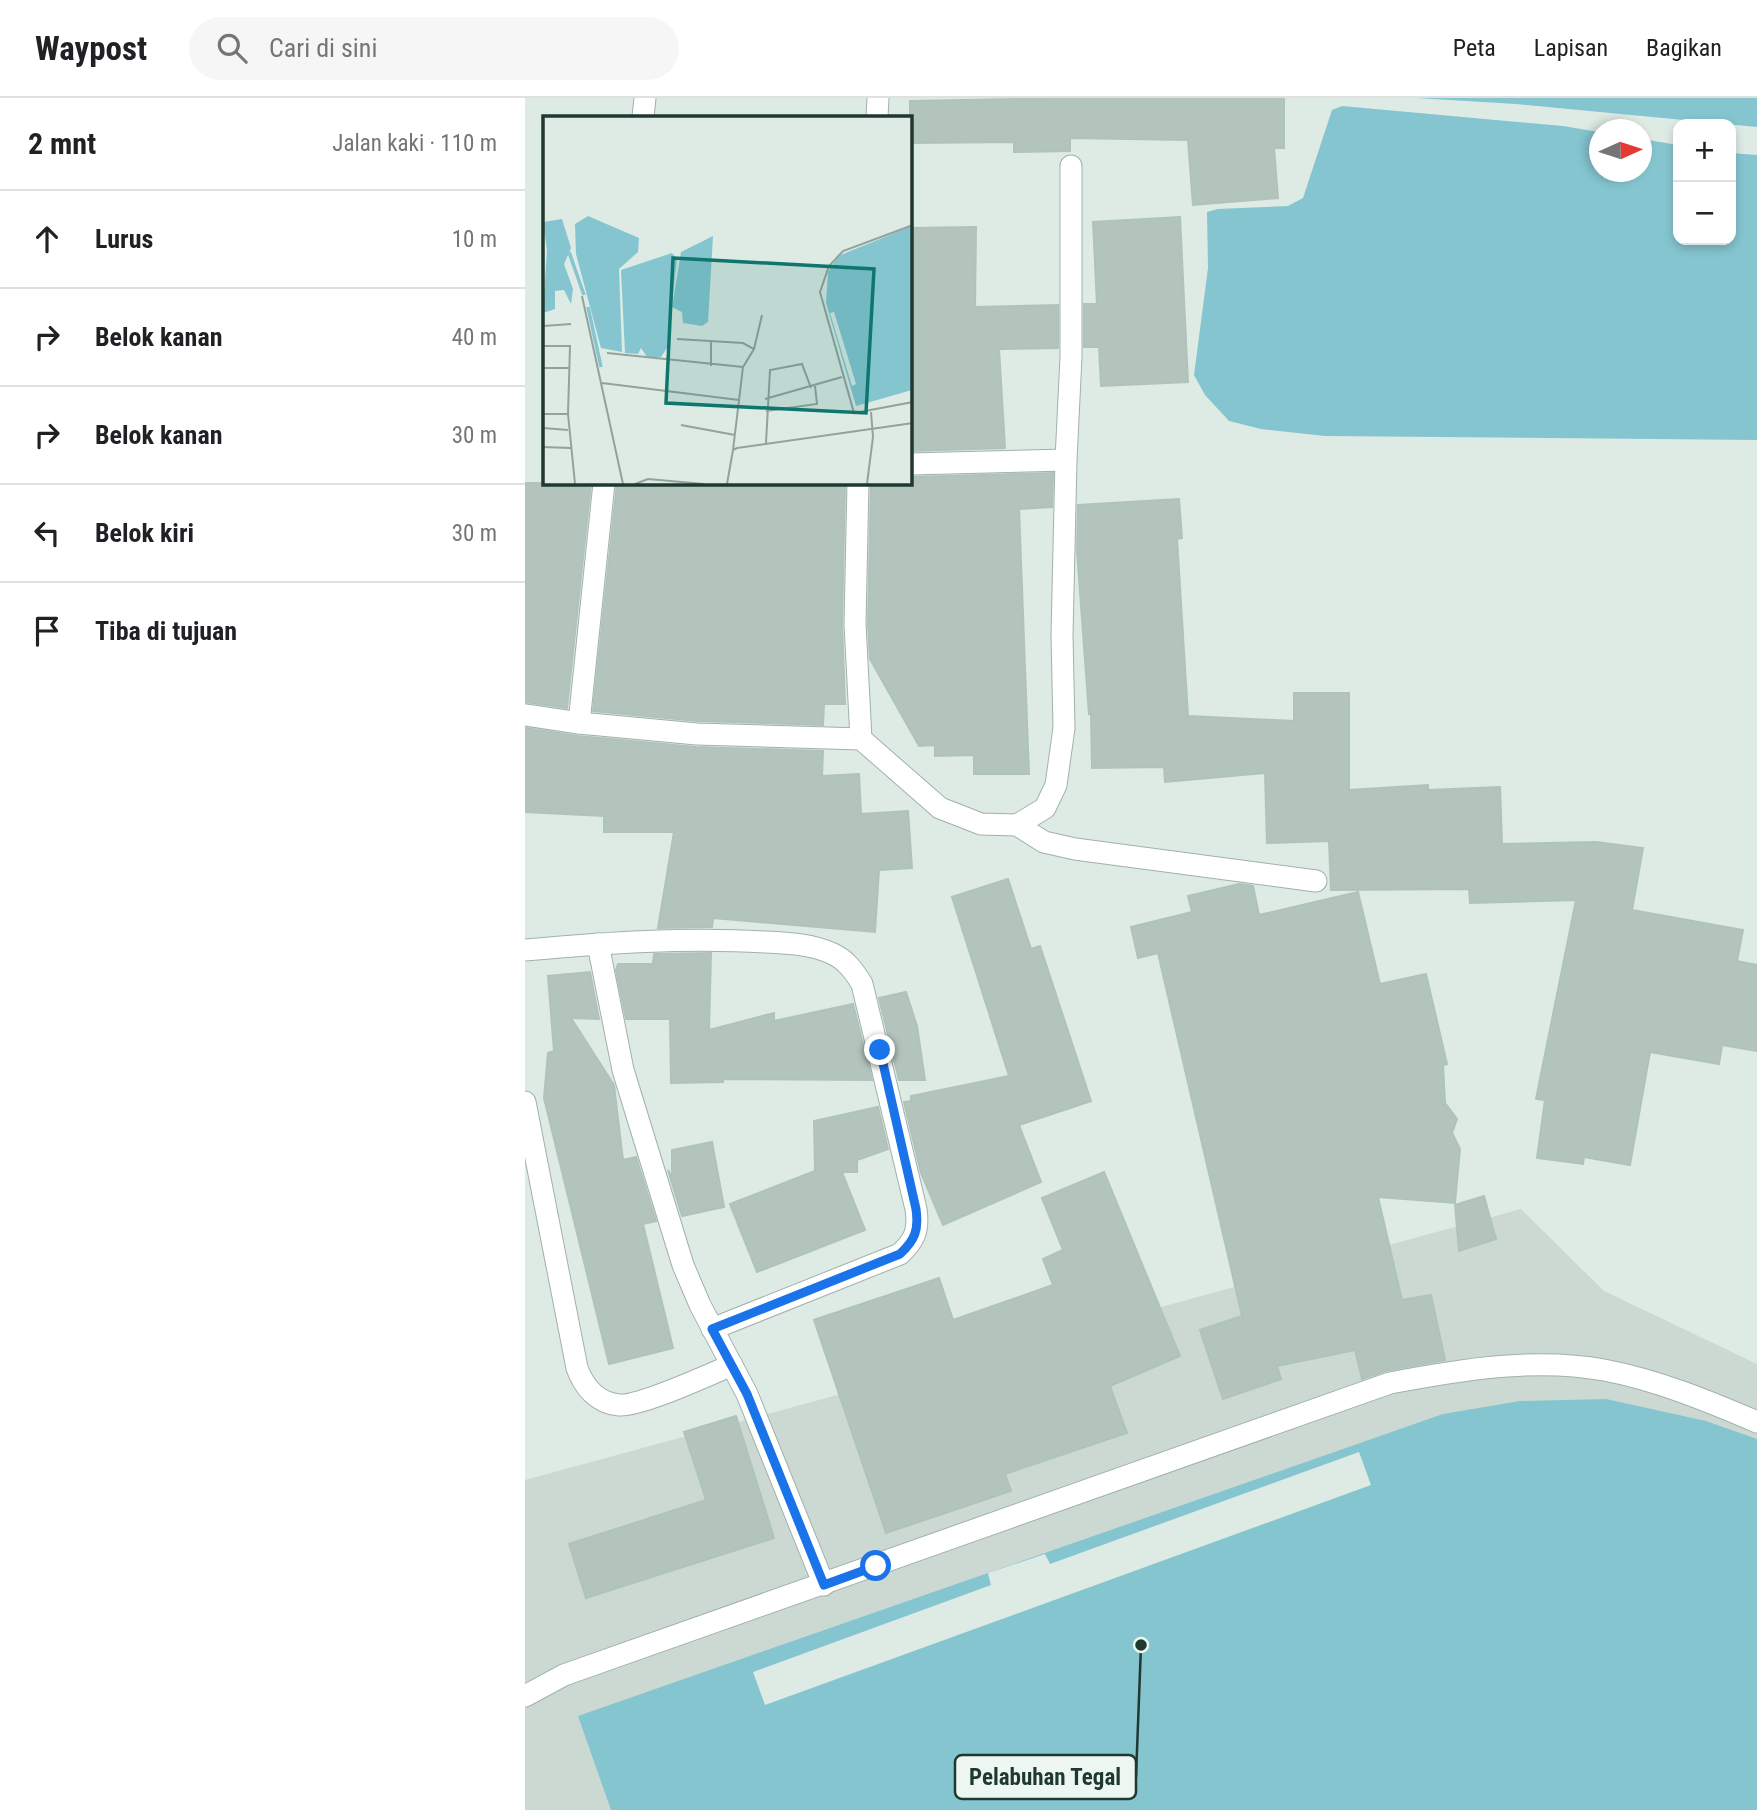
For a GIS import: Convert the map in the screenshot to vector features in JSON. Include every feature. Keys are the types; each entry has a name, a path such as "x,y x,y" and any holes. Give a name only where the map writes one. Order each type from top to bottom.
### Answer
{"street":[{"path":"643,116 645,98"},
{"path":"877,116 878,98"},
{"path":"1017,825 1045,808 1056,785 1064,728 1062,635 1066,460 1072,357 1071,166"},
{"path":"912,464 1066,460"},
{"path":"579,723 604,485"},
{"path":"858,485 855,624 861,740"},
{"path":"525,715 697,734 861,740 940,808 981,824 1017,825 1044,842 1075,849 1316,881"},
{"path":"525,950 719,939 801,944 833,954 851,967 862,984 916,1209 919,1226 913,1242 900,1254 712,1329"},
{"path":"598,944 623,1070 683,1265 712,1329 747,1394 824,1585"},
{"path":"525,1102 577,1368 583,1384 606,1403 622,1406 642,1401 732,1365"},
{"path":"525,1696 563,1675 1390,1383 1443,1373 1534,1364 1601,1369 1639,1378 1757,1422"}],"shaded area":[{"path":"1521,1209 1604,1291 1757,1364 1757,1810 525,1810 525,1480"}],"water":[{"path":"1416,98 1757,98 1757,127 1736,125 1736,119 1673,119 1516,104"},
{"path":"1342,106 1589,130 1589,182 1652,182 1652,141 1673,144 1673,245 1736,245 1736,153 1757,155 1757,440 1325,436 1261,429 1229,421 1205,395 1194,375 1208,268 1207,212 1218,209 1288,206 1303,198 1332,110"},
{"path":"1606,1399 1706,1421 1757,1439 1757,1810 611,1810 578,1716 1443,1414 1520,1401"}],"pier":[{"path":"1359,1452 1371,1485 765,1705 753,1672 991,1585 988,1573 1045,1554 1050,1564"}],"building":[{"path":"1284,98 1284,148 1274,148 1278,198 1193,205 1188,140 1070,138 1070,151 1014,152 1014,142 912,143 910,101"},
{"path":"1180,217 1188,382 1101,386 1099,347 1084,347 1084,304 1097,304 1093,222"},
{"path":"976,227 975,307 1058,305 1058,348 999,349 1005,448 912,451 912,228"},
{"path":"1053,473 1052,507 1019,509 1029,774 974,774 974,755 935,756 935,745 919,746 870,659 868,624 871,485 912,485 912,477"},
{"path":"525,483 591,485 567,708 525,702"},
{"path":"617,485 845,485 842,624 845,704 824,704 823,725 698,721 593,711"},
{"path":"1179,499 1182,538 1177,539 1188,716 1294,721 1294,693 1349,693 1349,790 1428,785 1428,790 1500,787 1502,844 1596,842 1643,848 1632,910 1743,930 1737,961 1757,965 1757,1051 1722,1045 1719,1064 1650,1052 1630,1165 1584,1157 1583,1164 1537,1158 1545,1100 1536,1099 1576,900 1470,903 1469,889 1331,890 1329,841 1267,843 1265,773 1165,782 1164,767 1092,768 1091,713 1089,714 1077,551 1078,505"},
{"path":"525,728 696,747 823,751 822,776 859,774 861,814 908,811 912,868 879,870 875,932 713,918 712,927 658,928 674,832 604,832 604,816 525,812"},
{"path":"1008,879 1031,949 1040,946 1091,1101 1019,1125 1041,1182 943,1225 921,1173 904,1102 911,1101 911,1096 1009,1076 952,897"},
{"path":"1239,884 1253,886 1259,915 1358,892 1380,984 1426,974 1447,1064 1443,1065 1445,1103 1457,1119 1452,1133 1460,1149 1455,1203 1378,1197 1402,1300 1431,1295 1445,1360 1388,1370 1362,1379 1355,1350 1277,1366 1281,1379 1223,1399 1200,1330 1242,1316 1158,953 1138,958 1131,927 1192,912 1188,896"},
{"path":"711,953 709,1030 774,1013 774,1021 853,1004 872,1080 723,1079 723,1082 671,1083 670,1019 626,1019 616,970 618,964 653,964 654,954"},
{"path":"590,972 599,1019 571,1018 614,1085 623,1160 636,1157 656,1221 643,1224 673,1348 609,1364 544,1098 548,1053 554,1051 548,976"},
{"path":"906,992 917,1026 925,1080 899,1080 879,998"},
{"path":"878,1107 888,1149 857,1160 857,1172 842,1172 865,1230 757,1272 730,1204 815,1171 814,1121"},
{"path":"712,1142 724,1207 682,1216 668,1170 672,1178 672,1150"},
{"path":"1104,1172 1180,1356 1110,1386 1127,1433 1005,1474 1011,1491 886,1533 814,1320 939,1278 953,1320 1053,1285 1043,1259 1063,1250 1042,1198"},
{"path":"1484,1196 1496,1239 1459,1251 1455,1205"},
{"path":"736,1416 774,1538 586,1598 569,1544 706,1500 684,1432"}],"place":[{"name":"Pelabuhan Tegal","path":"1141,1645"}],"route":[{"path":"876,1566 824,1585 747,1394 712,1329 900,1254 913,1242 919,1226 880,1050"}]}
